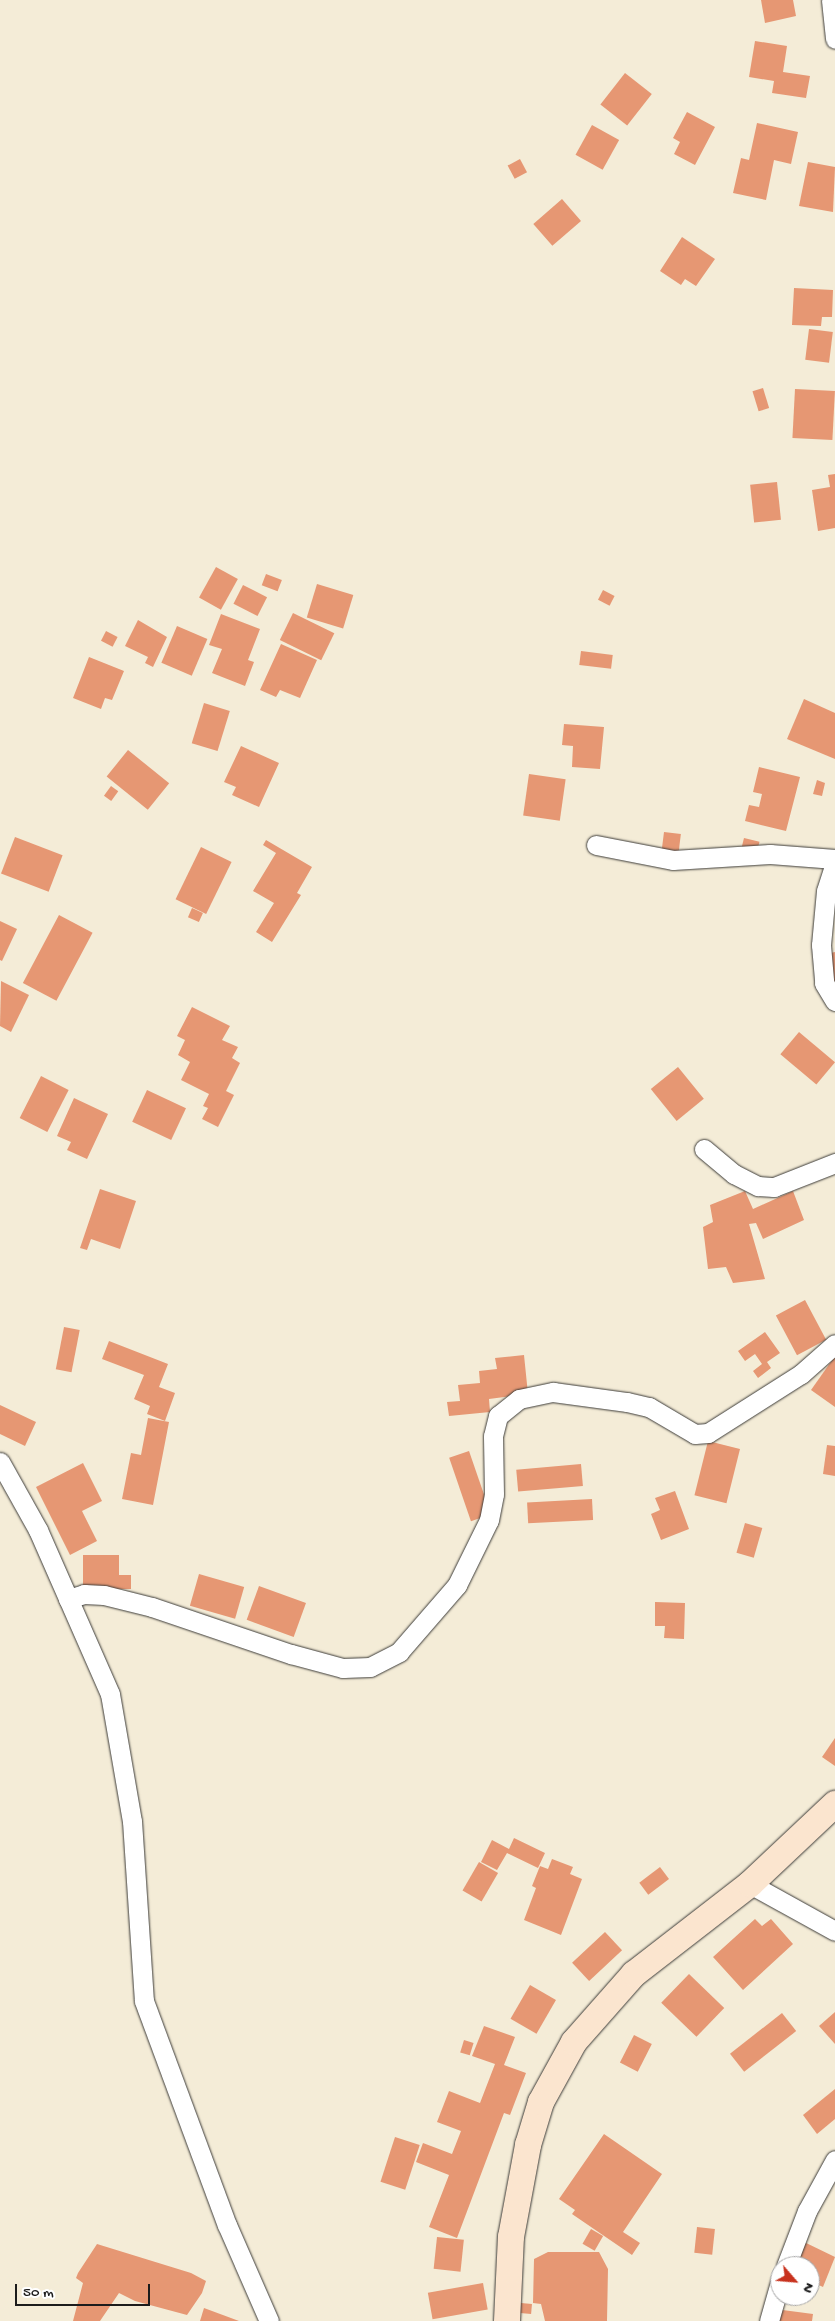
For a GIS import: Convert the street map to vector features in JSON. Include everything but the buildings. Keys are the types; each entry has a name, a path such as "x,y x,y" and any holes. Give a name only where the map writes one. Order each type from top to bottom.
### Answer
{"main road":[{"path":"507,2321 511,2237 528,2145 541,2102 574,2042 634,1974 750,1884 835,1804"}],"street":[{"path":"830,0 835,38"},
{"path":"596,844 673,860 770,854 835,861 826,891 821,945 824,983 835,1000"},
{"path":"704,1149 734,1174 758,1186 774,1187 835,1163"},
{"path":"68,1599 84,1594 104,1595 152,1607 291,1654 343,1668 370,1667 399,1652 457,1585 489,1520 494,1494 493,1436 498,1416 519,1399 553,1392 627,1402 649,1407 695,1434 708,1433 801,1374 835,1344"},
{"path":"0,1462 38,1530 110,1694 132,1821 144,2002 226,2225 269,2321"},
{"path":"750,1884 835,1931"},
{"path":"790,2256 807,2211 835,2160"},
{"path":"768,2321 773,2306"}]}
